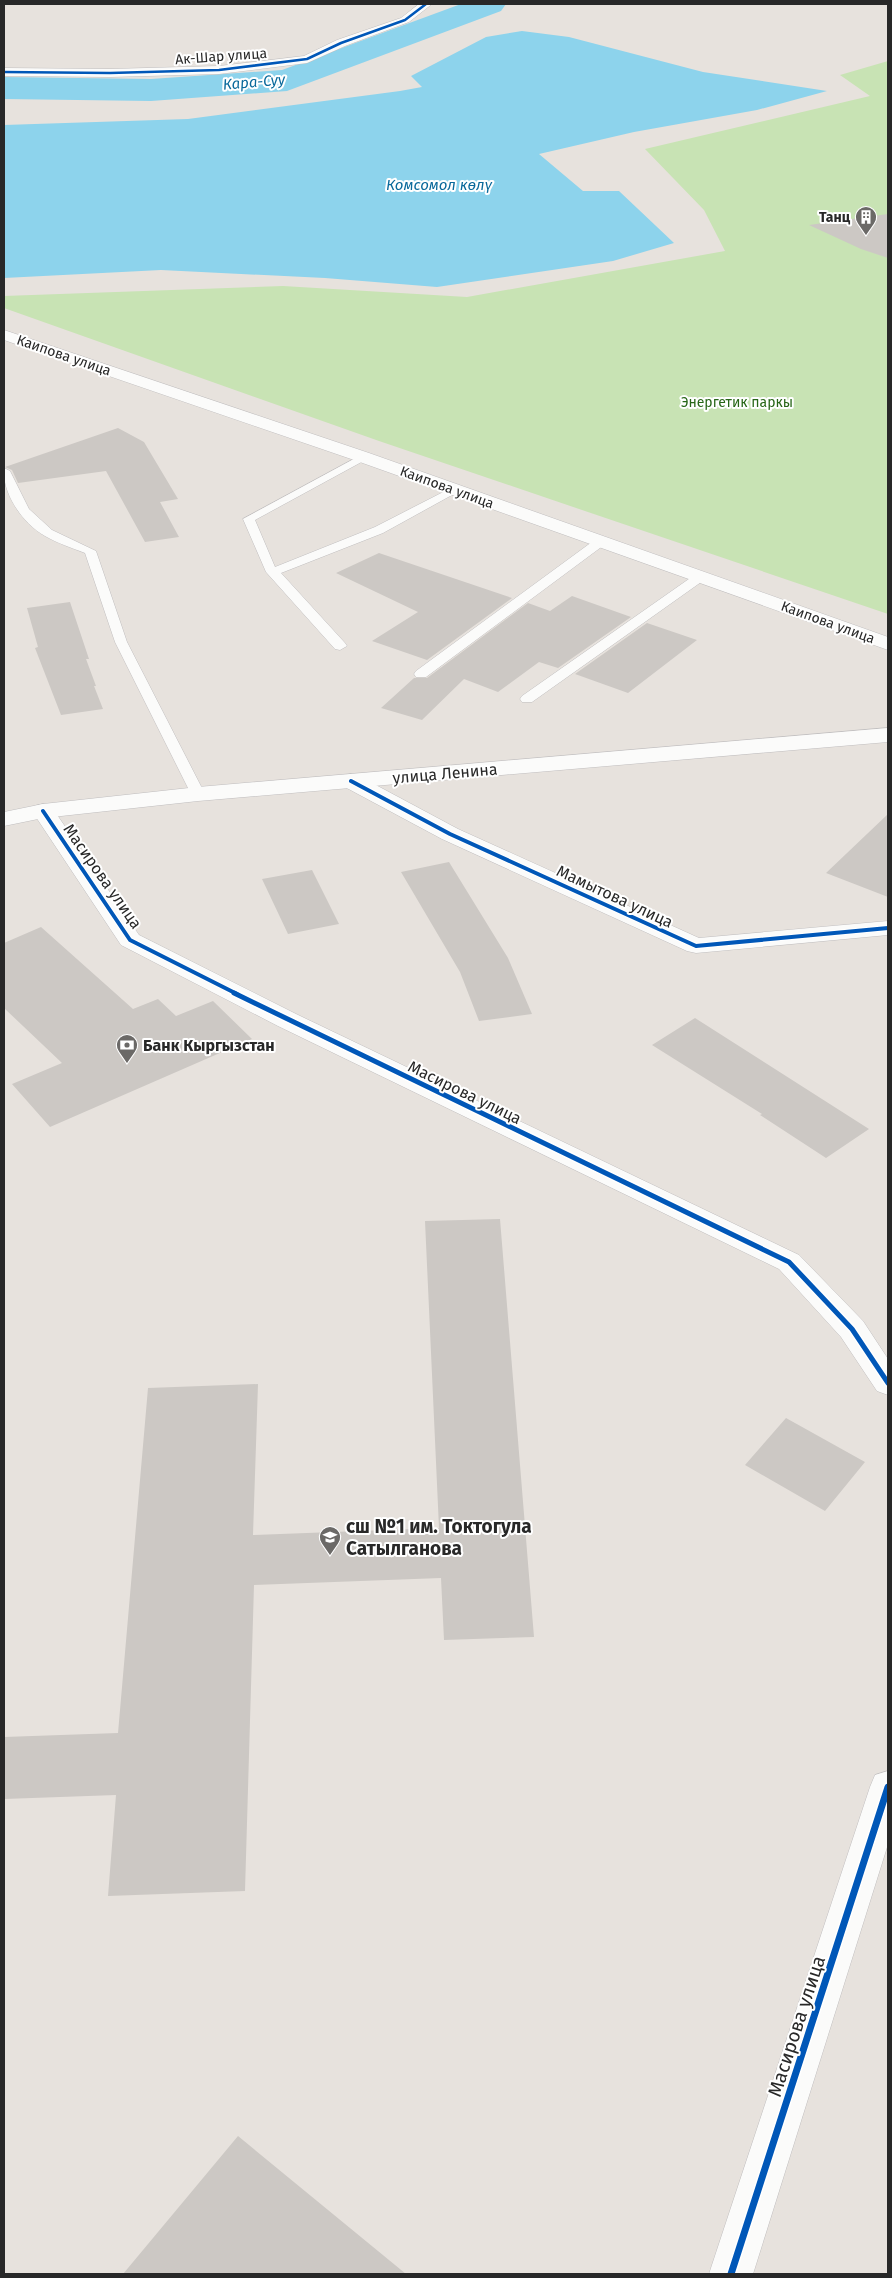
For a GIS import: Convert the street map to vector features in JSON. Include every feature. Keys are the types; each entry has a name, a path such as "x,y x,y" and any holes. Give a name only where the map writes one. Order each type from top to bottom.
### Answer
{"street":[{"name":"Ак-Шар улица","path":"4,72 110,73 219,70 307,59 341,42 405,20 426,4"},
{"name":"Каипова улица","path":"4,335 363,457 888,644"},
{"name":"улица Ленина","path":"4,819 43,811 198,794 888,735"},
{"name":"Мамытова улица","path":"351,781 450,834 696,946 886,927"},
{"name":"Масирова улица","path":"43,811 130,940 296,1024 789,1262 852,1329 888,1383"},
{"name":"Масирова улица","path":"731,2274 888,1788"}],"lane":[{"path":"340,646 270,569 248,519 363,457"},
{"path":"4,471 24,511 48,532 90,551 121,642 198,794"},
{"path":"274,572 379,530 455,490"},
{"path":"421,674 600,542"},
{"path":"527,699 700,577"}],"green space":[{"name":"Энергетик паркы","path":"888,61 888,614 379,441 4,308 4,296 283,286 467,297 725,251 704,210 645,149 870,96 840,75"}],"water":[{"name":"Комсомол көлү","path":"522,31 569,37 703,72 827,91 757,110 634,132 539,154 583,191 619,191 674,243 613,261 437,287 325,278 161,270 4,278 4,125 188,119 400,91 422,87 411,76 486,37"}],"building":[{"name":"Танц","path":"888,214 888,258 861,249 809,225"},
{"path":"118,428 144,442 178,499 160,502 179,537 145,542 106,471 18,483 12,470 5,467"},
{"path":"379,553 512,598 427,660 372,641 418,612 336,573"},
{"path":"572,596 631,617 558,668 539,662 498,692 464,679 422,720 381,708 414,678 427,678 528,603 550,611"},
{"path":"70,602 89,659 86,659 96,686 94,686 103,709 61,715 35,648 38,647 27,608"},
{"path":"647,623 697,640 628,693 575,674"},
{"path":"888,814 888,897 826,873"},
{"path":"449,862 508,958 532,1014 479,1021 460,972 401,872"},
{"path":"312,870 339,924 288,934 262,879"},
{"path":"41,927 133,1009 158,999 176,1016 213,1001 252,1039 50,1127 12,1084 62,1063 4,1008 4,943"},
{"path":"695,1018 869,1129 826,1158 760,1115 762,1114 652,1045"},
{"name":"сш №1 им. Токтогула Сатылганова","path":"500,1219 534,1637 444,1640 441,1578 254,1585 245,1891 108,1896 116,1795 4,1799 4,1737 118,1733 148,1388 258,1384 253,1535 439,1528 425,1221"},
{"path":"786,1418 865,1462 825,1511 745,1465"},
{"path":"238,2136 406,2274 123,2274"}],"waterway":[{"name":"Кара-Суу","path":"4,88 151,90 287,80 490,4"}],"cycle path":[{"path":"4,72 110,73 219,70 307,59 341,43 405,20 426,4"},
{"path":"351,781 450,834 696,946 888,928"},
{"path":"43,811 130,940 287,1020 789,1262 852,1329 888,1383"},
{"path":"731,2274 888,1787"}],"place":[{"name":"Танц","path":"866,236"},
{"name":"Банк Кыргызстан","path":"127,1064"},
{"name":"сш №1 им. Токтогула Сатылганова","path":"330,1556"}]}
